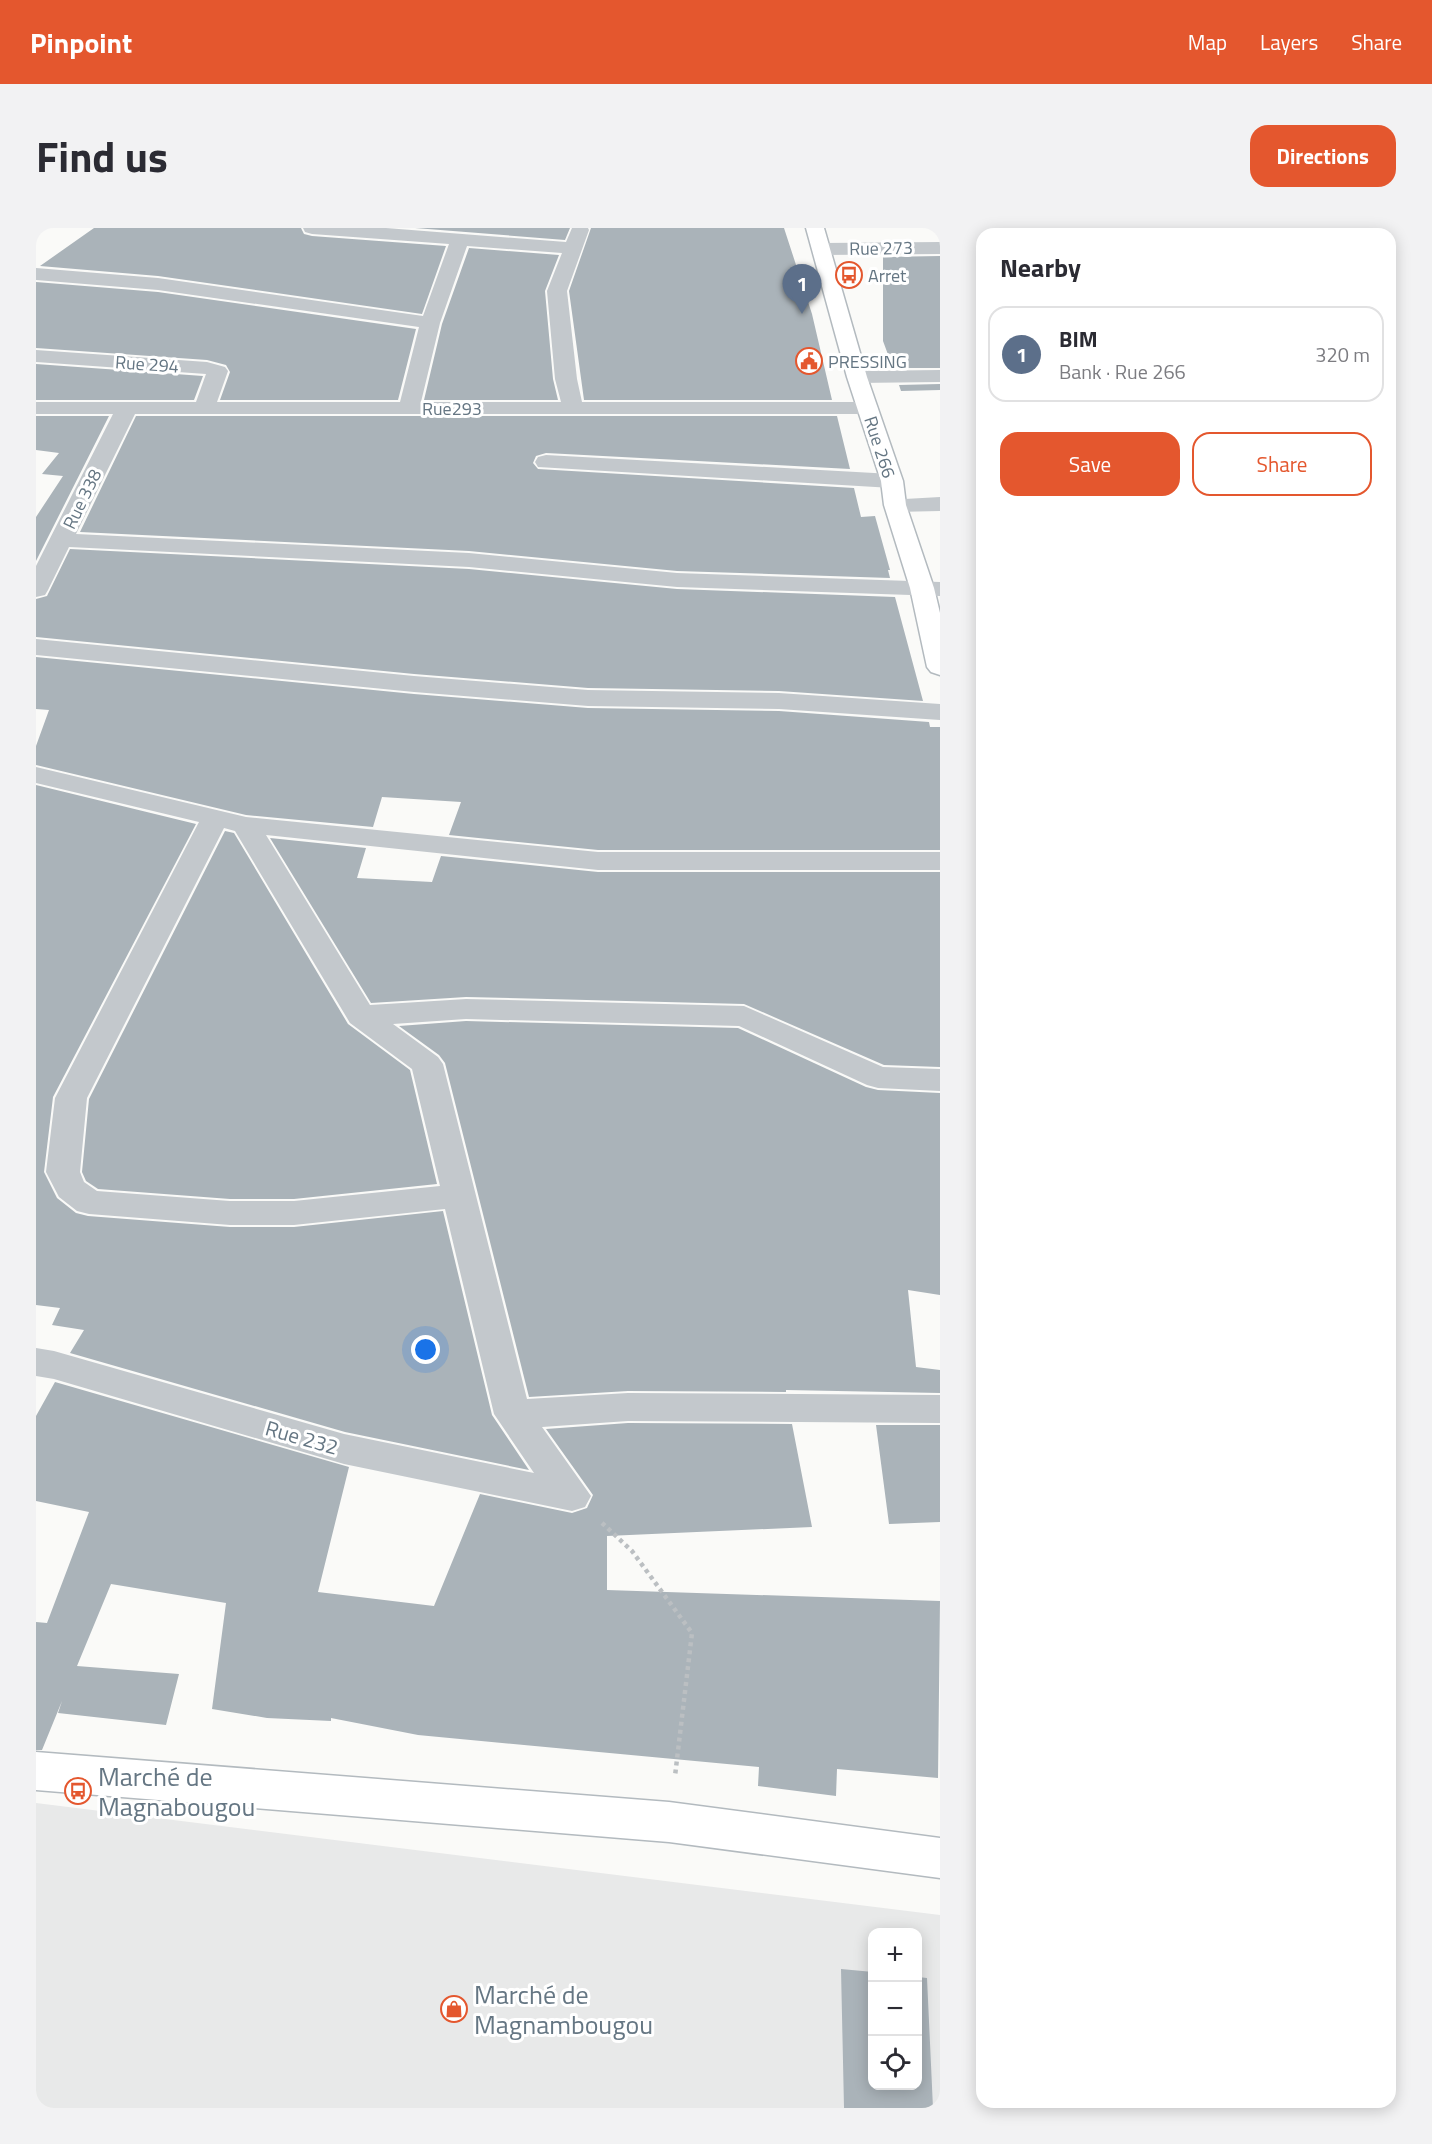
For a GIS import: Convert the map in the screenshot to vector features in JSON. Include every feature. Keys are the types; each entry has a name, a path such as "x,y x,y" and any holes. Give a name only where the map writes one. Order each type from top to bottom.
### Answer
{"main road":[{"name":"Rue 266","path":"819,238 857,377 892,481 895,505 931,589 940,667"},
{"path":"36,1771 669,1822 940,1858"}],"street":[{"path":"312,228 573,248"},
{"path":"573,407 566,379 557,291 581,228"},
{"name":"Rue 273","path":"819,238 940,248"},
{"path":"409,408 430,323 460,240"},
{"path":"36,274 158,284 430,323"},
{"name":"Rue 294","path":"36,356 207,368 218,371 204,409"},
{"path":"857,377 940,376"},
{"name":"Rue293","path":"36,408 867,408"},
{"name":"Rue 338","path":"36,590 127,408"},
{"path":"546,462 768,472 892,481"},
{"path":"895,505 940,504"},
{"path":"63,540 469,560 687,580 931,589"},
{"path":"36,647 403,683 588,698 779,701 940,712"},
{"path":"36,775 246,825 598,861 940,861"},
{"path":"214,819 71,1098 63,1172 70,1189 89,1202 230,1213 294,1213 459,1196"},
{"path":"246,825 277,880 361,1016 427,1064 512,1414 572,1496"},
{"path":"361,1016 466,1009 744,1016 878,1077 940,1080"},
{"name":"Rue 232","path":"36,1362 54,1365 344,1449 572,1496"},
{"path":"512,1414 628,1407 940,1409"}],"path":[{"path":"572,1496 632,1551 692,1633 669,1822"}],"shaded area":[{"name":"Marché de Magnambougou","path":"36,1803 940,1915 940,2108 36,2108"}],"building":[{"path":"94,228 301,228 304,234 312,236 446,246 422,314 158,276 40,266"},
{"path":"415,228 570,228 565,240"},
{"path":"591,228 784,228 812,314 832,400 584,400 569,291"},
{"path":"469,248 559,255 545,291 553,379 558,400 424,400 442,324"},
{"path":"940,256 940,368 893,368 883,341 883,257"},
{"path":"36,282 158,292 416,329 398,400 220,400 230,372 226,365 207,360 36,348"},
{"path":"36,364 203,376 194,400 36,400"},
{"path":"940,384 940,390 901,391 899,385"},
{"path":"36,416 109,416 36,561 36,517 63,476 42,474 59,453 36,450"},
{"path":"136,416 837,416 850,469 546,453 536,456 533,463 538,469 854,488 861,517 875,516 890,570 888,570 890,578 677,571 469,551 80,532"},
{"path":"70,549 469,569 677,589 895,597 923,701 779,691 588,688 414,674 36,637 36,599 47,596"},
{"path":"36,657 414,694 588,708 779,711 929,722 930,727 940,727 940,850 598,850 449,835 461,802 382,797 373,827 246,815 36,765 36,746 49,710 36,709"},
{"path":"36,785 196,824 53,1097 44,1172 57,1198 76,1213 88,1216 230,1227 294,1227 443,1211 492,1415 529,1470 345,1432 70,1353 84,1330 52,1325 60,1308 36,1305"},
{"path":"225,831 234,833 348,1024 410,1070 437,1184 294,1199 230,1199 98,1189 86,1181 82,1172 89,1099"},
{"path":"270,838 366,848 357,878 432,882 441,856 598,872 940,872 940,1067 884,1065 744,1004 466,997 371,1003"},
{"path":"466,1021 738,1028 866,1087 878,1090 940,1093 940,1295 908,1290 916,1367 940,1370 940,1393 786,1390 786,1392 628,1391 529,1397 445,1063 439,1055 399,1026"},
{"path":"55,1382 349,1467 318,1592 434,1606 480,1494 572,1513 587,1508 593,1495 546,1429 628,1423 792,1424 812,1527 607,1536 607,1590 940,1601 938,1778 837,1769 836,1796 758,1786 759,1767 418,1735 331,1718 331,1721 267,1718 212,1709 226,1603 111,1584 77,1666 179,1674 166,1725 58,1713 62,1701 42,1750 36,1750 36,1622 47,1623 89,1512 36,1501 36,1416"},
{"path":"876,1425 940,1425 940,1522 889,1524"},
{"path":"841,1969 868,1972 868,2090 922,2090 922,1977 927,1978 933,2108 844,2108"}],"place":[{"name":"Arret","path":"849,275"},
{"name":"BIM","path":"802,314"},
{"name":"PRESSING","path":"809,361"},
{"name":"Marché de Magnabougou","path":"78,1791"},
{"name":"Marché de Magnambougou","path":"454,2009"}]}
